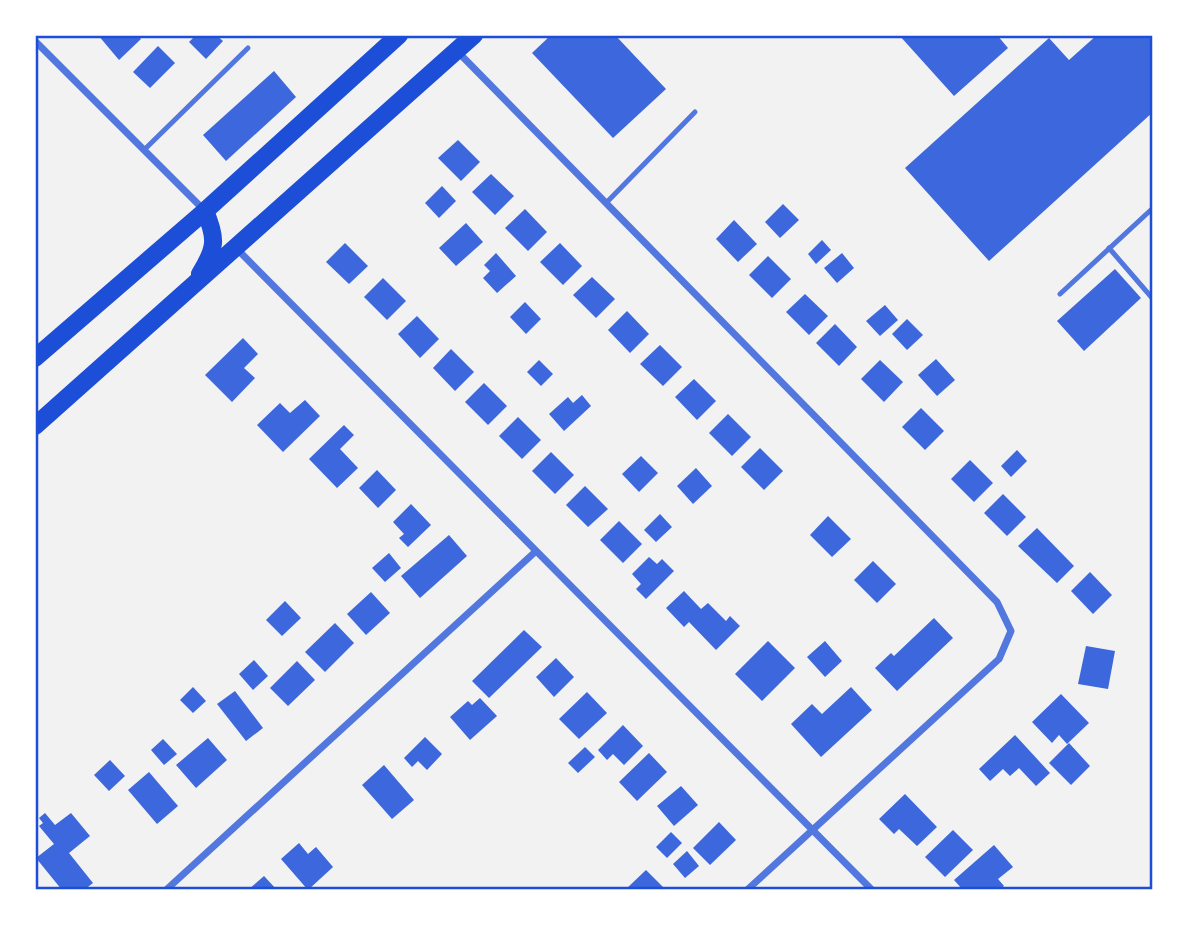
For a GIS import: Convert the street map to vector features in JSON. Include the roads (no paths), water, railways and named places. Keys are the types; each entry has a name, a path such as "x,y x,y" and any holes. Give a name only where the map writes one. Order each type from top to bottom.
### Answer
{"main road":[{"path":"35,358 205,211 399,35"},
{"path":"35,426 236,248 454,43 474,35"},
{"path":"191,289 212,254 214,239 205,211"}],"street":[{"path":"35,41 205,211"},
{"path":"454,43 606,203 997,602 1011,631 999,659 747,890"},
{"path":"236,248 872,890"},
{"path":"166,890 535,551"}],"lane":[{"path":"144,150 248,48"},
{"path":"606,203 695,112"},
{"path":"1060,294 1153,208"},
{"path":"1109,248 1153,299"}]}
